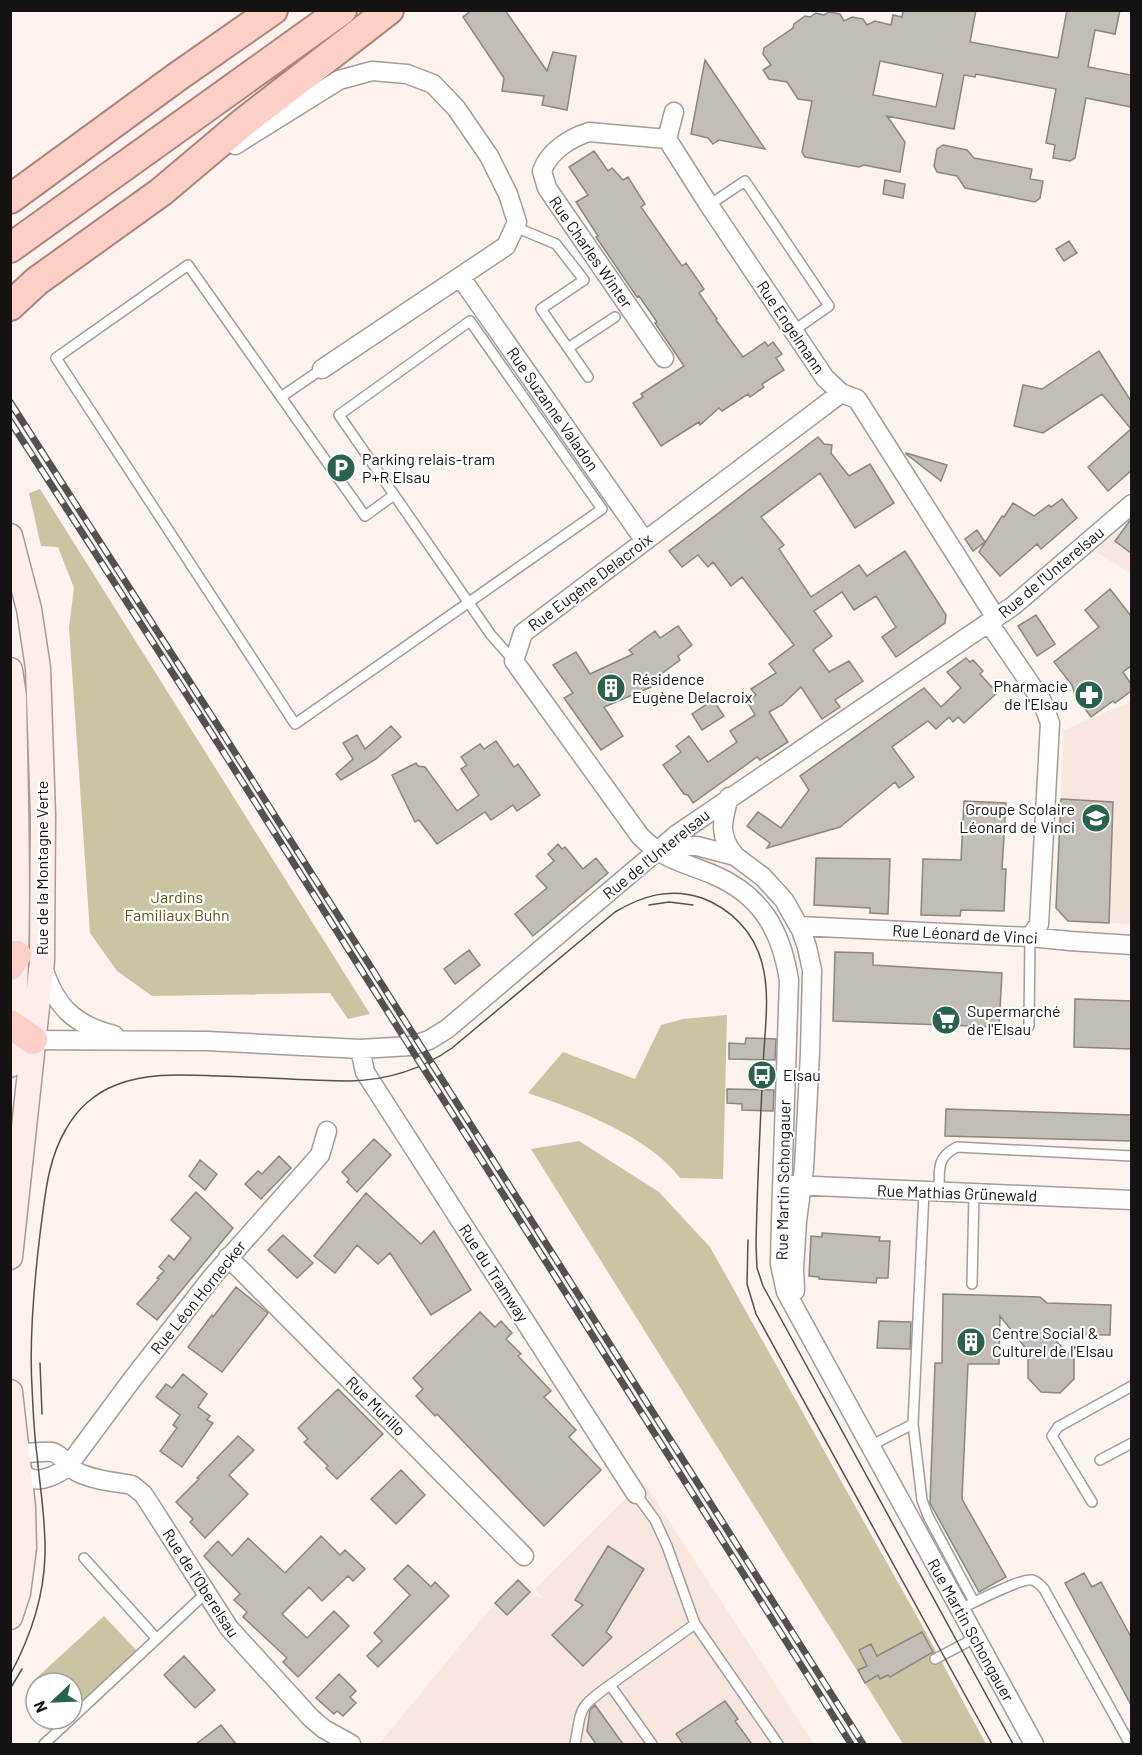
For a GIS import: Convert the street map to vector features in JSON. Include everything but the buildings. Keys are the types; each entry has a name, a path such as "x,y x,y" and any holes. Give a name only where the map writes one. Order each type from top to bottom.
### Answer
{"highway":[{"path":"10,199 273,10"},
{"path":"10,248 342,10"},
{"path":"10,306 38,281 161,192 244,122 389,10"},
{"path":"10,192 126,115"}],"main road":[{"name":"Rue de la Montagne Verte","path":"10,536 29,609 38,668 43,815 15,1039 20,1183 10,1257"},
{"name":"Rue de la Montagne Verte","path":"10,670 14,696 23,961"},
{"path":"10,1392 13,1461 23,1507 24,1548 18,1593 10,1617"}],"street":[{"path":"161,192 339,80 372,71 406,74 433,84 456,108 489,156 508,194 518,222 506,246 322,369"},
{"path":"667,139 674,112"},
{"name":"Rue Charles Winter","path":"664,358 547,188 542,171 552,154 579,135 589,132 667,139"},
{"name":"Rue Engelmann","path":"667,139 825,378 842,393 857,399 1042,701 1050,723 1039,924 1030,937"},
{"name":"Rue Suzanne Valadon","path":"461,278 645,541"},
{"name":"Rue Eugène Delacroix","path":"514,661 523,633 842,393"},
{"name":"Rue de l'Unterelsau","path":"15,1039 207,1041 360,1049 411,1046 423,1043 440,1034 657,850 729,797 860,712 993,621 1131,505"},
{"path":"514,661 640,836 657,850"},
{"path":"729,797 724,814 723,836 726,846 735,856"},
{"name":"Rue Martin Schongauer","path":"657,850 697,846 735,856 775,889 799,926 812,970 803,1186 797,1221 794,1287 804,1326"},
{"name":"Rue Martin Schongauer","path":"657,850 667,858 713,874 748,894 762,909 777,935 787,964 789,980 780,1264 782,1278 790,1301 870,1446 967,1606 975,1638 1034,1744"},
{"name":"Rue Léonard de Vinci","path":"799,926 1030,937 1131,945"},
{"name":"Rue de l'Unterelsau","path":"23,961 51,990 69,1014 92,1029 133,1040"},
{"name":"Rue du Tramway","path":"360,1049 363,1065 370,1080 636,1494"},
{"name":"Rue Léon Hornecker","path":"65,1462 228,1257 320,1155 327,1131"},
{"name":"Rue Mathias Grünewald","path":"782,1184 1131,1200"},
{"name":"Rue Murillo","path":"228,1257 524,1556"},
{"name":"Rue de l'Oberelsau","path":"13,1461 52,1452 78,1473 132,1485 138,1489 207,1592 228,1628 318,1724 351,1744"},
{"path":"13,1461 26,1477 36,1480 54,1475 65,1462"}],"lane":[{"path":"709,205 744,181 829,306 794,331"},
{"path":"515,227 556,244 584,280 542,309 588,377"},
{"path":"394,495 365,516 188,265 56,358 295,724 469,602 602,509 470,321 339,415 469,602 491,635 514,661"},
{"path":"568,348 615,317"},
{"path":"281,397 322,369"},
{"path":"1029,1026 1030,937"},
{"path":"1130,1744 1044,1588 1036,1581 1029,1580 967,1606 922,1500 913,1424 932,1192 941,1160 946,1152 957,1147 1131,1156"},
{"path":"972,1284 974,1194"},
{"path":"1092,1502 1052,1436 1058,1427 1131,1386"},
{"path":"870,1446 913,1424"},
{"path":"1100,1461 1131,1443"},
{"path":"636,1494 655,1520 667,1546 695,1624 778,1744"},
{"path":"84,1558 157,1639"},
{"path":"84,1707 207,1592"},
{"path":"575,1744 582,1708 588,1701 695,1624"},
{"path":"935,1659 975,1638"},
{"path":"610,1685 652,1744"},
{"path":"44,1744 58,1731"}],"shaded area":[{"path":"1126,525 1131,528 1131,574 1095,551"},
{"name":"Groupe Scolaire Léonard de Vinci","path":"1131,702 1131,924 1068,921 1056,908 1064,730"},
{"path":"643,1481 814,1744 379,1744 495,1603 507,1615 530,1592 545,1600 535,1589"}],"green space":[{"name":"Jardins Familiaux Buhn","path":"40,489 370,1014 348,1019 330,993 152,996 117,971 90,933 69,627 74,588 58,547 41,546 29,493"},
{"path":"727,1015 723,1179 680,1178 667,1163 631,1137 568,1107 528,1093 563,1052 635,1079 661,1025 683,1019"},
{"path":"579,1141 659,1192 710,1247 986,1744 903,1744 531,1149"},
{"path":"104,1616 138,1652 84,1702 84,1671 44,1671"}],"tram line":[{"path":"10,1675 35,1617 44,1571 45,1530 35,1438 31,1349 44,1207 51,1167 60,1141 66,1129 87,1102 108,1088 154,1076 193,1075 350,1081 378,1079 416,1068 452,1048 615,912 646,898 679,893 702,898 732,915 753,941 765,976 767,1002 756,1246 757,1268 763,1286 1013,1744"},
{"path":"649,905 669,902 693,905"},
{"path":"748,1240 747,1284 756,1314 992,1744"},
{"path":"40,1363 42,1414"},
{"path":"10,1689 22,1669"}],"railway":[{"path":"10,402 220,729 863,1744"},
{"path":"10,421 212,734 851,1744"}],"place":[{"name":"Parking relais-tram P+R Elsau","path":"341,468"},
{"name":"Résidence Eugène Delacroix","path":"611,688"},
{"name":"Pharmacie de l'Elsau","path":"1089,695"},
{"name":"Groupe Scolaire Léonard de Vinci","path":"1096,818"},
{"name":"Supermarché de l'Elsau","path":"946,1020"},
{"name":"Elsau","path":"762,1075"},
{"name":"Centre Social & Culturel de l'Elsau","path":"971,1342"}]}
